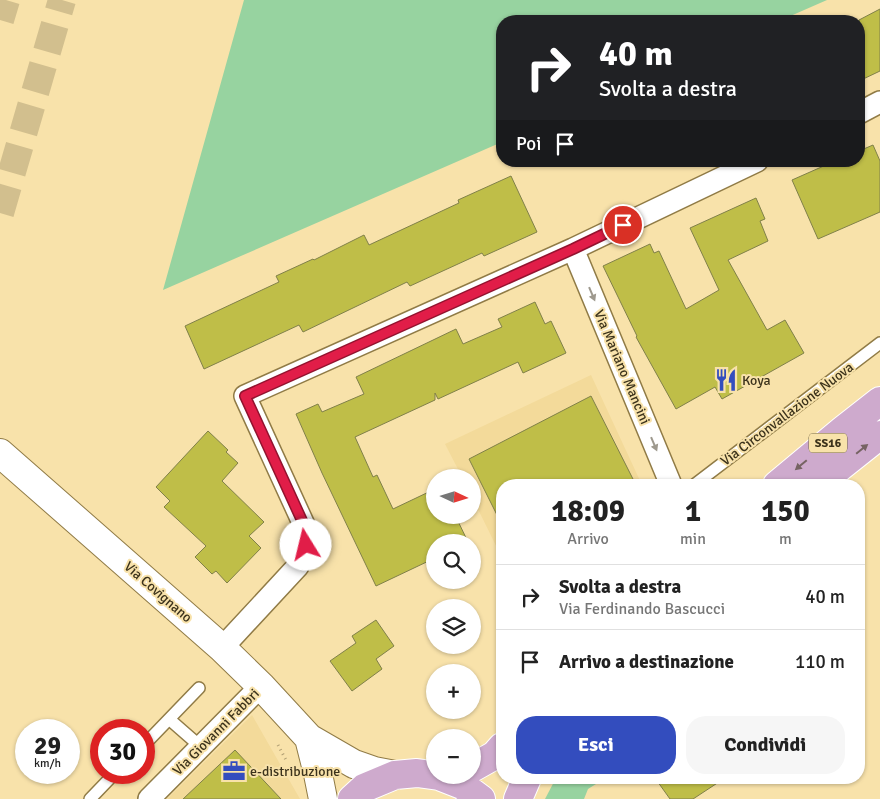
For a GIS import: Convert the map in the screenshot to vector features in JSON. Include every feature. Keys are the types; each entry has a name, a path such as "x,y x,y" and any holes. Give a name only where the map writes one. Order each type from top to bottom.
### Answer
{"main road":[{"name":"SS16","path":"784,479 880,402"},
{"name":"SS16","path":"825,479 880,435"},
{"path":"481,763 496,754"},
{"path":"352,799 364,788 395,775 426,774"},
{"path":"460,784 481,799"},
{"path":"518,799 524,784"}],"street":[{"path":"865,110 880,102"},
{"path":"222,648 298,566 306,545 304,525 245,396 573,249 744,167"},
{"name":"Via Mariano Mancini","path":"573,249 669,479"},
{"name":"Via Covignano","path":"0,454 222,648 261,686 308,738 354,764 374,771 395,775"},
{"name":"Via Giovanni Fabbri","path":"149,799 261,686"},
{"name":"Via Covignano","path":"308,738 323,799"}],"lane":[{"name":"Via Circonvallazione Nuova","path":"702,479 880,343"},
{"path":"155,734 199,688"},
{"path":"169,719 201,747"},
{"path":"90,799 104,784"}],"path":[{"path":"275,739 288,764"}],"shaded area":[{"path":"591,375 639,479 496,479 496,546 481,515 481,469 458,469 445,444"},
{"path":"252,715 300,799 167,799"}],"green space":[{"path":"244,0 827,0 793,15 496,15 496,145 163,290"},
{"path":"553,784 596,784 588,789 584,799 545,799"}],"building":[{"path":"880,9 880,71 865,78 865,17"},
{"path":"873,145 880,161 880,212 818,239 792,180 821,167 865,167 865,148"},
{"path":"511,176 537,232 484,256 482,253 410,286 407,282 303,332 299,325 204,369 185,326 279,282 276,276 314,260 364,235 369,245 459,203 458,200"},
{"path":"756,198 765,219 760,221 768,241 728,260 767,330 785,320 804,353 722,399 715,387 676,409 636,337 603,266 650,244 654,253 659,251 686,309 719,290 690,228"},
{"path":"535,302 545,324 551,321 566,353 523,373 518,362 438,399 435,393 435,400 355,437 373,477 377,475 393,509 426,493 426,524 459,524 464,534 426,534 426,562 376,586 296,414 318,404 322,412 364,394 356,377 456,329 463,344 502,327 498,319"},
{"path":"591,396 633,479 496,479 496,513 481,483 481,469 474,469 469,459"},
{"path":"208,431 228,450 226,452 238,463 222,481 264,522 249,536 261,548 227,583 216,571 212,574 195,557 206,546 164,507 170,501 156,487"},
{"path":"376,620 394,646 376,659 382,669 352,691 330,661 356,643 352,636"},
{"name":"e-distribuzione","path":"235,750 281,799 183,799"},
{"path":"659,784 716,784 693,799 670,799"}],"tunnel":[{"path":"0,20 6,0"},
{"path":"0,213 62,0"}],"place":[{"name":"Koya","path":"726,380"},
{"name":"e-distribuzione","path":"234,771"}],"route":[{"path":"306,545 304,525 245,396 623,225"}]}
